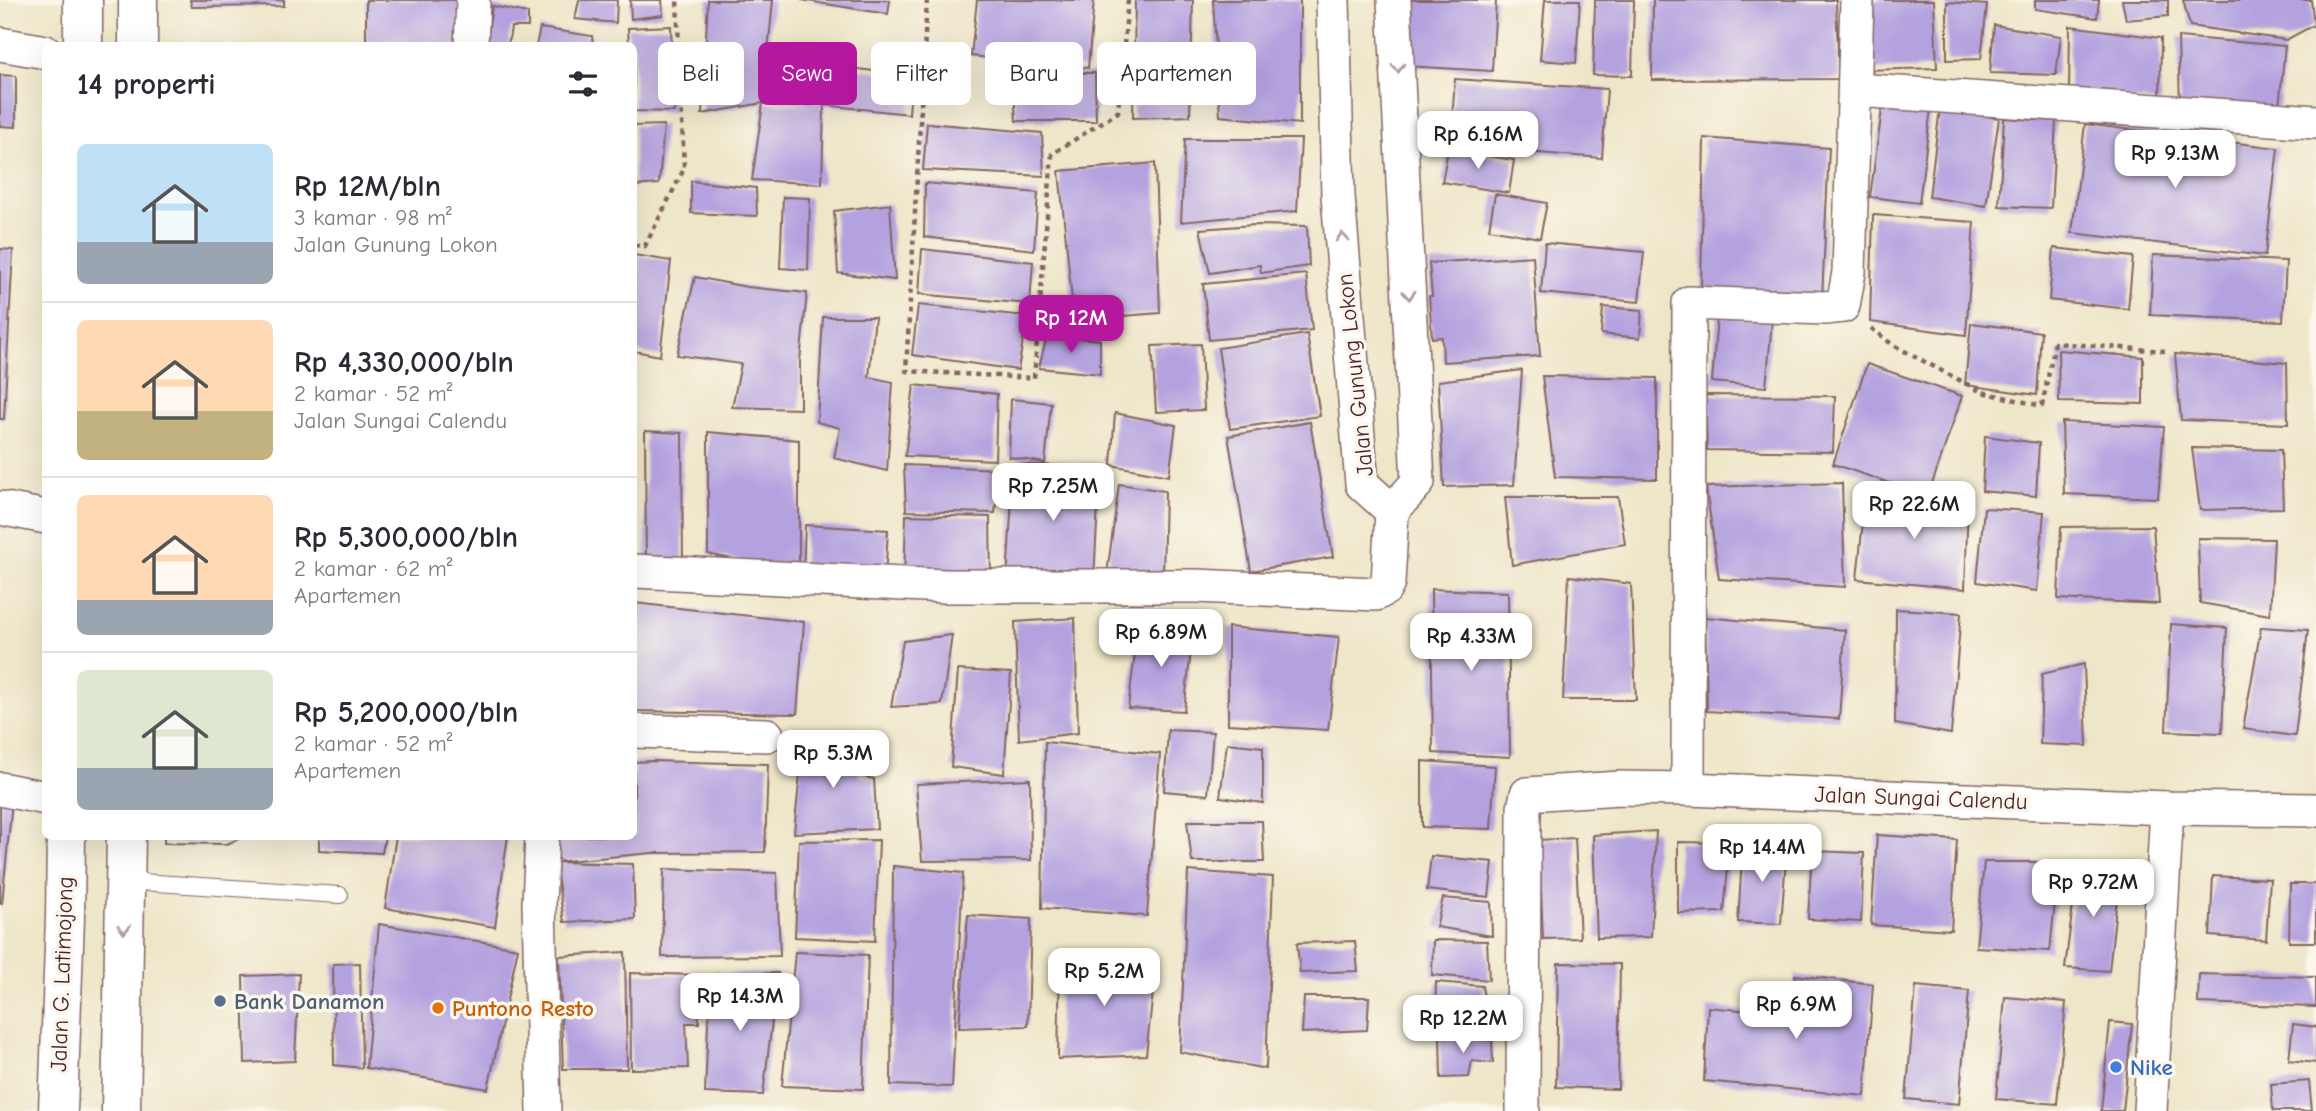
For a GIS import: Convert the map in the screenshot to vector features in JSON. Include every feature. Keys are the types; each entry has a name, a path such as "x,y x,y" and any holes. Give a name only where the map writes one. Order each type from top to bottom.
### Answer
{"main road":[{"path":"83,0 83,42"},
{"path":"138,0 138,42"},
{"name":"Jalan G. Latimojong","path":"58,1111 66,840"},
{"path":"121,1111 125,840"}],"street":[{"path":"471,42 473,0"},
{"name":"Jalan Gunung Lokon","path":"1333,0 1338,196 1362,484 1392,511 1418,482 1394,0"},
{"path":"1688,789 1689,303 1825,308 1843,306 1849,272 1857,0"},
{"path":"0,44 42,51"},
{"path":"1856,90 2316,122"},
{"path":"0,508 42,516"},
{"path":"637,571 945,586 1196,586 1376,594 1385,589 1388,583 1392,511"},
{"path":"637,730 766,735"},
{"name":"Jalan Sungai Calendu","path":"1523,1111 1524,808 1527,794 1620,788 1688,789 2167,808 2316,810"},
{"path":"0,789 42,796"},
{"path":"2150,1111 2167,808"},
{"path":"542,840 540,903 544,1111"}],"lane":[{"path":"125,881 340,895"}],"path":[{"path":"637,245 645,246 684,169 677,0"},
{"path":"927,0 906,371 1034,378 1052,153 1118,112 1128,0"},
{"path":"1843,306 1893,345 1982,391 2042,406 2055,343 2165,351"}],"building":[{"path":"190,0 284,0 284,6 192,7"},
{"path":"366,0 459,0 458,42 366,42"},
{"path":"579,0 617,0 616,23 575,19"},
{"path":"630,0 662,0 663,15 631,19"},
{"path":"708,0 773,0 769,42 758,42 758,104 702,114 702,105 744,105 744,42 706,42"},
{"path":"801,0 890,0 888,14"},
{"path":"977,0 1094,0 1088,68 1083,67 1083,42 985,42 985,57 971,56"},
{"path":"1135,0 1193,0 1192,42 1134,42"},
{"path":"1213,0 1300,0 1300,124 1220,116 1219,105 1256,105 1256,42 1216,42"},
{"path":"1408,0 1496,0 1492,71 1405,66"},
{"path":"1545,0 1580,0 1576,63 1540,60"},
{"path":"1595,0 1634,0 1632,76 1593,75"},
{"path":"1653,0 1836,0 1839,79 1652,80"},
{"path":"1863,0 1934,0 1937,68 1866,70"},
{"path":"2035,0 2099,0 2097,18 2035,9"},
{"path":"2122,0 2168,0 2168,16 2126,20"},
{"path":"2183,0 2311,0 2314,25 2286,40 2190,26"},
{"path":"1947,2 1987,5 1981,59 1947,60"},
{"path":"492,6 528,13 528,27 511,27 509,42 487,42"},
{"path":"1994,25 2061,36 2056,75 1990,73"},
{"path":"671,26 672,42 658,42 658,105 674,105 674,112 637,111 637,42 629,42 628,28"},
{"path":"2070,26 2161,38 2160,103 2069,91"},
{"path":"540,28 592,36 593,42 537,42"},
{"path":"2178,37 2285,46 2279,107 2180,106"},
{"path":"857,69 871,71 871,105 910,105 909,114 824,105 857,105"},
{"path":"1083,73 1095,73 1096,121 1016,121 1015,105 1083,105"},
{"path":"0,75 16,76 16,127 0,126"},
{"path":"1455,79 1607,89 1602,158 1450,146"},
{"path":"1883,102 1931,108 1919,203 1870,197"},
{"path":"763,105 824,105 822,184 752,180"},
{"path":"1133,105 1190,105 1190,116 1133,118"},
{"path":"1940,108 1999,118 1986,206 1929,197"},
{"path":"2004,118 2056,121 2051,208 1999,206"},
{"path":"927,123 1042,133 1044,176 923,170"},
{"path":"2085,124 2278,148 2265,256 2072,233"},
{"path":"664,125 659,184 637,186 637,126"},
{"path":"1704,138 1829,148 1822,299 1701,288"},
{"path":"1185,139 1301,139 1297,211 1181,222"},
{"path":"1448,150 1514,160 1509,193 1442,182"},
{"path":"1155,163 1160,313 1074,320 1059,171"},
{"path":"691,181 756,188 757,216 691,213"},
{"path":"925,183 1038,193 1034,250 924,237"},
{"path":"1495,194 1547,203 1540,238 1489,229"},
{"path":"783,197 810,198 808,270 780,268"},
{"path":"890,204 895,280 838,273 834,211"},
{"path":"1873,215 1974,222 1966,335 1870,322"},
{"path":"1254,225 1307,226 1309,266 1261,273 1260,265 1210,273 1200,229"},
{"path":"1545,243 1644,252 1639,302 1541,293"},
{"path":"2054,248 2133,257 2128,309 2049,300"},
{"path":"0,249 13,250 4,419 0,419"},
{"path":"922,249 1033,262 1030,304 919,294"},
{"path":"637,255 671,261 660,356 637,352"},
{"path":"2153,255 2286,261 2283,321 2150,315"},
{"path":"1533,256 1540,356 1443,362 1442,337 1432,338 1429,263"},
{"path":"1306,274 1312,330 1209,340 1203,284"},
{"path":"695,277 747,287 807,293 800,361 800,409 732,407 741,364 677,355"},
{"path":"918,305 1027,316 1018,370 912,355"},
{"path":"1603,307 1642,310 1640,338 1601,334"},
{"path":"1717,316 1772,321 1766,387 1712,382"},
{"path":"823,317 875,317 869,377 893,382 887,471 834,458 840,428 817,422"},
{"path":"1971,323 2041,332 2037,395 1965,385"},
{"path":"1307,334 1320,416 1230,429 1218,348"},
{"path":"1047,335 1100,340 1100,374 1039,368"},
{"path":"1201,344 1204,410 1156,412 1152,346"},
{"path":"2058,350 2143,357 2143,404 2059,402"},
{"path":"2175,354 2287,363 2288,424 2181,420"},
{"path":"1867,364 1962,396 1928,496 1833,464"},
{"path":"1522,370 1514,485 1444,487 1438,381"},
{"path":"1542,376 1657,378 1657,479 1555,477"},
{"path":"914,385 997,394 995,460 905,456"},
{"path":"1705,395 1835,396 1833,452 1707,450"},
{"path":"1011,399 1051,403 1045,463 1009,457"},
{"path":"1115,413 1176,425 1169,476 1111,465"},
{"path":"1310,422 1333,557 1251,571 1228,436"},
{"path":"2062,422 2164,427 2158,498 2064,494"},
{"path":"645,431 682,433 683,566 646,568"},
{"path":"708,432 799,440 799,573 708,554"},
{"path":"1985,436 2039,443 2036,496 1982,491"},
{"path":"2192,448 2281,450 2283,508 2200,510"},
{"path":"1014,464 1100,467 1094,579 1007,580"},
{"path":"904,465 1000,469 995,513 906,511"},
{"path":"1842,483 1845,587 1719,579 1706,487"},
{"path":"1119,484 1165,491 1163,578 1107,574"},
{"path":"1866,493 1968,502 1965,589 1857,579"},
{"path":"1505,497 1618,497 1625,544 1512,565"},
{"path":"1984,508 2044,512 2037,591 1977,582"},
{"path":"906,515 990,517 991,579 904,584"},
{"path":"805,525 888,530 885,579 803,574"},
{"path":"2153,526 2159,604 2058,599 2061,527"},
{"path":"2198,538 2274,539 2270,615 2200,603"},
{"path":"1569,576 1631,584 1636,700 1563,700"},
{"path":"1431,589 1508,592 1510,757 1433,753"},
{"path":"637,603 804,622 797,714 637,711"},
{"path":"1896,609 1961,613 1951,734 1895,724"},
{"path":"1705,617 1845,630 1839,719 1707,711"},
{"path":"1075,618 1078,733 1019,740 1015,622"},
{"path":"1139,623 1193,633 1184,711 1128,708"},
{"path":"2171,624 2227,628 2222,733 2166,731"},
{"path":"1228,627 1339,637 1328,730 1228,724"},
{"path":"2261,627 2308,630 2295,736 2243,729"},
{"path":"952,635 942,704 891,707 903,641"},
{"path":"2084,664 2087,746 2040,744 2042,674"},
{"path":"958,670 1011,673 1004,774 951,767"},
{"path":"1168,730 1213,732 1208,795 1164,791"},
{"path":"799,738 854,744 859,776 874,779 877,829 794,833 800,773"},
{"path":"1045,742 1160,754 1147,916 1042,908"},
{"path":"1227,743 1263,747 1263,803 1220,797"},
{"path":"1422,761 1495,766 1491,829 1422,827"},
{"path":"637,762 768,764 765,852 652,853 555,862 555,840 637,840"},
{"path":"1030,779 1031,860 922,861 916,784"},
{"path":"0,800 12,802 2,903 0,903"},
{"path":"1187,821 1262,821 1264,862 1192,862"},
{"path":"1656,831 1651,937 1597,938 1593,835"},
{"path":"1877,835 1957,840 1951,930 1871,925"},
{"path":"1575,838 1580,938 1543,939 1539,840"},
{"path":"164,840 236,840 227,844 164,843"},
{"path":"319,840 384,840 382,853 319,850"},
{"path":"395,840 507,840 495,927 385,908"},
{"path":"879,840 875,941 795,937 799,841"},
{"path":"1678,842 1730,843 1724,912 1678,913"},
{"path":"1743,843 1787,846 1781,924 1738,922"},
{"path":"1812,851 1864,853 1861,922 1808,919"},
{"path":"1431,856 1493,862 1489,897 1427,890"},
{"path":"555,862 633,864 635,919 564,922"},
{"path":"1984,862 2059,862 2050,951 1976,947"},
{"path":"893,866 963,873 952,1087 891,1085"},
{"path":"2078,866 2120,871 2109,971 2065,968"},
{"path":"664,869 777,873 780,956 662,957"},
{"path":"1188,871 1273,877 1266,1069 1180,1052"},
{"path":"2213,876 2270,879 2266,940 2210,936"},
{"path":"2290,884 2316,884 2316,942 2289,942"},
{"path":"1443,898 1491,902 1492,936 1436,927"},
{"path":"968,915 1031,919 1028,1026 959,1028"},
{"name":"Puntono Resto","path":"379,924 518,948 488,1089 366,1068"},
{"path":"1433,940 1487,941 1489,980 1432,975"},
{"path":"1355,941 1358,971 1300,973 1297,943"},
{"path":"625,952 627,1069 563,1069 559,956"},
{"path":"795,952 868,955 863,1089 782,1086"},
{"path":"1060,960 1156,964 1146,1055 1058,1059"},
{"path":"360,963 362,1068 334,1065 333,964"},
{"path":"1558,963 1620,964 1618,1089 1556,1087"},
{"path":"630,973 697,975 699,1023 686,1023 688,1068 631,1069"},
{"path":"778,973 763,1095 705,1093 708,1023 716,974"},
{"path":"299,974 295,1061 245,1063 243,976"},
{"path":"2199,974 2316,977 2316,1007 2198,1003"},
{"path":"1795,975 1873,984 1865,1096 1704,1081 1708,1007 1794,1015"},
{"path":"1436,982 1482,986 1487,1015 1435,1018"},
{"path":"1916,986 1969,991 1959,1104 1906,1099"},
{"path":"1304,997 1369,997 1367,1030 1302,1033"},
{"path":"2005,997 2066,1002 2057,1104 1996,1099"},
{"name":"Nike","path":"2110,1022 2132,1024 2123,1111 2101,1111"},
{"path":"2293,1024 2316,1027 2316,1063 2289,1060"},
{"path":"1440,1036 1492,1040 1493,1063 1472,1061 1469,1077 1441,1078"},
{"path":"2309,1081 2312,1111 2273,1111 2271,1084"}],"place":[{"name":"Bank Danamon","path":"220,1001"},
{"name":"Puntono Resto","path":"438,1008"},
{"name":"Nike","path":"2116,1067"}]}
